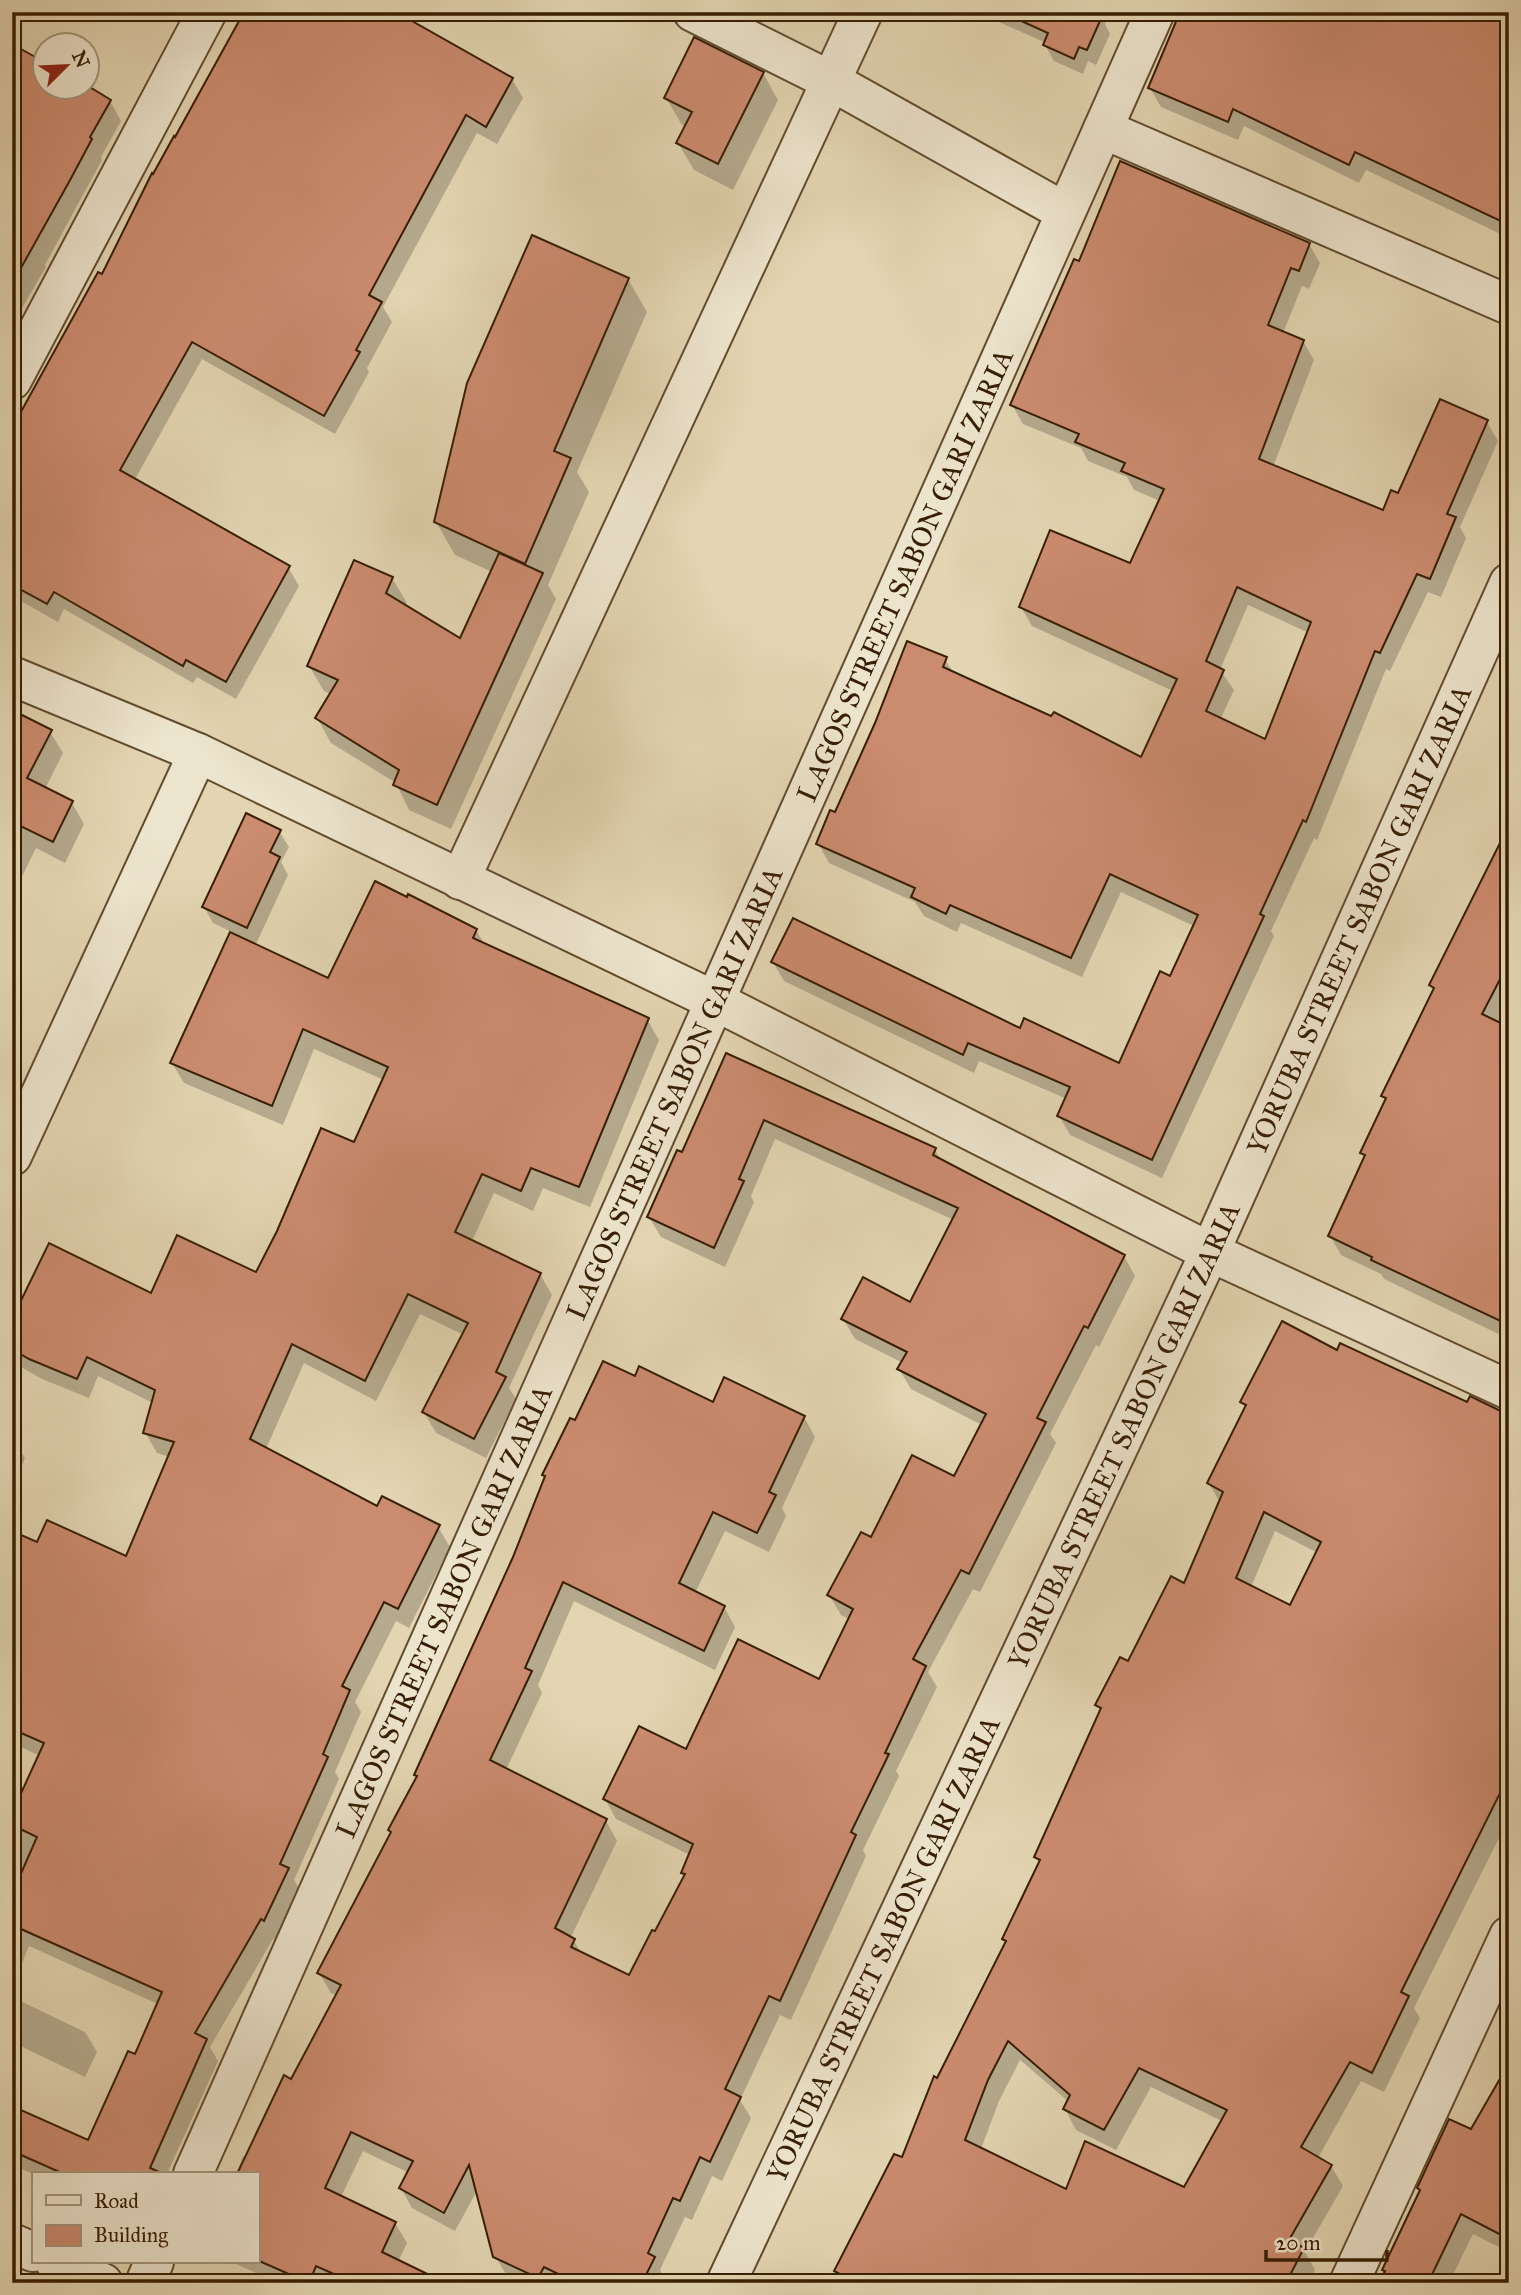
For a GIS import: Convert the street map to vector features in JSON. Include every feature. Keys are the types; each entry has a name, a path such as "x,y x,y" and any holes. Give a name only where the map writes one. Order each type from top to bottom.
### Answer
{"street":[{"path":"12,380 207,12"},
{"path":"693,12 831,81 1066,212"},
{"path":"460,880 863,12"},
{"name":"LAGOS STREET SABON GARI ZARIA","path":"194,2172 1155,12"},
{"path":"1103,129 1509,305"},
{"name":"YORUBA STREET SABON GARI ZARIA","path":"726,2283 1210,1252 1509,583"},
{"path":"12,676 198,753 715,1001 1210,1252 1509,1390"},
{"path":"12,1156 198,753"},
{"path":"1349,2283 1509,1936"},
{"path":"12,2243 32,2252"},
{"path":"60,2264 103,2283"},
{"path":"145,2283 153,2264"}],"building":[{"path":"244,12 396,12 513,78 486,127 466,115 369,295 382,302 356,350 360,352 324,416 192,342 120,470 290,566 226,682 186,660 183,666 54,592 47,604 12,585 12,428 98,272 102,274 152,173 175,137"},
{"path":"1001,12 1104,12 1087,50 1079,47 1074,59 1043,45 1048,33"},
{"path":"1180,12 1509,12 1509,225 1355,152 1349,165 1233,109 1228,122 1148,88"},
{"path":"694,37 764,72 718,164 676,143 692,112 664,98"},
{"path":"12,44 32,55 32,102 102,102 102,95 111,100 12,284"},
{"path":"1120,161 1310,243 1299,271 1291,268 1268,325 1304,340 1259,459 1383,510 1391,490 1398,493 1440,399 1488,420 1447,514 1456,517 1430,579 1417,574 1380,653 1375,651 1306,822 1303,820 1260,914 1264,916 1152,1160 1057,1116 1070,1087 968,1043 963,1055 771,962 793,918 1020,1028 1024,1018 1119,1063 1160,971 1170,976 1198,915 1110,874 1071,958 950,905 946,914 911,897 915,888 816,844 830,810 835,812 875,723 907,641 947,657 943,667 1051,716 1054,712 1141,757 1177,679 1019,607 1050,530 1130,563 1164,489 1121,471 1125,463 1075,442 1079,434 1010,405 1074,259 1079,261","holes":["1237,587 1311,622 1265,739 1206,711 1224,670 1206,661"]},
{"path":"532,235 629,278 554,451 571,458 525,564 434,522 467,383"},
{"path":"499,553 543,573 437,805 393,785 399,770 315,718 338,680 307,666 354,560 393,577 386,593 460,638"},
{"path":"12,710 52,730 27,778 73,801 53,842 12,822"},
{"path":"246,813 281,830 270,852 280,857 247,928 202,907"},
{"path":"1509,825 1509,962 1482,1014 1509,1027 1509,1325 1371,1260 1372,1257 1328,1236 1365,1155 1360,1153 1386,1098 1381,1096 1434,988 1429,985"},
{"path":"375,881 407,897 408,894 477,929 473,938 649,1018 579,1187 531,1168 521,1191 482,1174 455,1232 541,1273 496,1372 506,1377 474,1439 422,1412 468,1323 408,1294 365,1381 292,1344 250,1439 377,1506 382,1496 440,1525 398,1609 384,1602 342,1686 350,1690 323,1754 328,1757 280,1864 289,1868 264,1921 261,1919 195,2033 207,2039 150,2168 159,2172 59,2172 12,2151 12,2106 88,2140 128,2051 135,2054 162,1992 12,1925 12,1894 37,1837 12,1825 12,1813 44,1743 12,1729 12,1531 37,1542 47,1520 126,1556 174,1442 143,1433 155,1390 87,1357 77,1379 29,1359 12,1349 12,1319 49,1243 151,1293 177,1235 256,1272 277,1231 321,1128 354,1142 388,1067 303,1029 272,1106 170,1063 230,932 328,978"},
{"path":"726,1053 936,1148 933,1155 1125,1255 1088,1328 1084,1326 1037,1418 1046,1422 969,1574 961,1570 913,1659 926,1666 885,1753 889,1754 851,1832 856,1835 780,2001 769,1996 725,2089 741,2097 710,2162 700,2157 680,2201 673,2198 648,2253 655,2257 642,2283 577,2283 544,2267 538,2278 493,2257 469,2165 444,2213 399,2188 413,2161 351,2132 325,2188 396,2222 382,2252 446,2283 354,2283 316,2266 309,2283 259,2261 259,2172 238,2172 284,2075 291,2079 341,1985 317,1973 391,1832 388,1830 417,1776 414,1775 513,1557 545,1476 542,1475 570,1418 575,1420 603,1361 635,1376 639,1366 713,1402 724,1377 805,1416 769,1492 776,1495 757,1533 713,1512 679,1583 725,1606 704,1651 563,1582 525,1668 532,1671 490,1760 607,1819 555,1928 575,1939 571,1947 629,1975 685,1874 681,1873 693,1844 603,1799 639,1726 686,1749 738,1639 819,1679 853,1609 827,1595 861,1532 871,1537 912,1455 954,1476 986,1414 897,1369 907,1352 841,1319 863,1277 910,1302 958,1208 764,1120 739,1179 744,1181 714,1248 647,1217 677,1150 682,1152"},
{"path":"1282,1321 1337,1350 1340,1343 1467,1402 1470,1396 1509,1415 1509,1775 1401,1992 1409,1996 1372,2073 1350,2062 1301,2147 1332,2165 1289,2240 1304,2248 1286,2283 857,2283 834,2271 894,2154 902,2157 934,2076 937,2078 1006,1941 1002,1939 1040,1860 1034,1857 1101,1708 1095,1705 1120,1657 1128,1661 1171,1576 1184,1583 1223,1492 1207,1483 1246,1405 1240,1402","holes":["1264,1512 1321,1542 1290,1605 1236,1578","1008,2041 1070,2095 1063,2109 1104,2130 1139,2068 1227,2110 1184,2187 1085,2141 1066,2189 965,2140 988,2080"]},
{"path":"1509,2063 1509,2239 1461,2214 1428,2283 1379,2283 1385,2271 1382,2270 1420,2190 1417,2188 1449,2119 1471,2129"}]}
